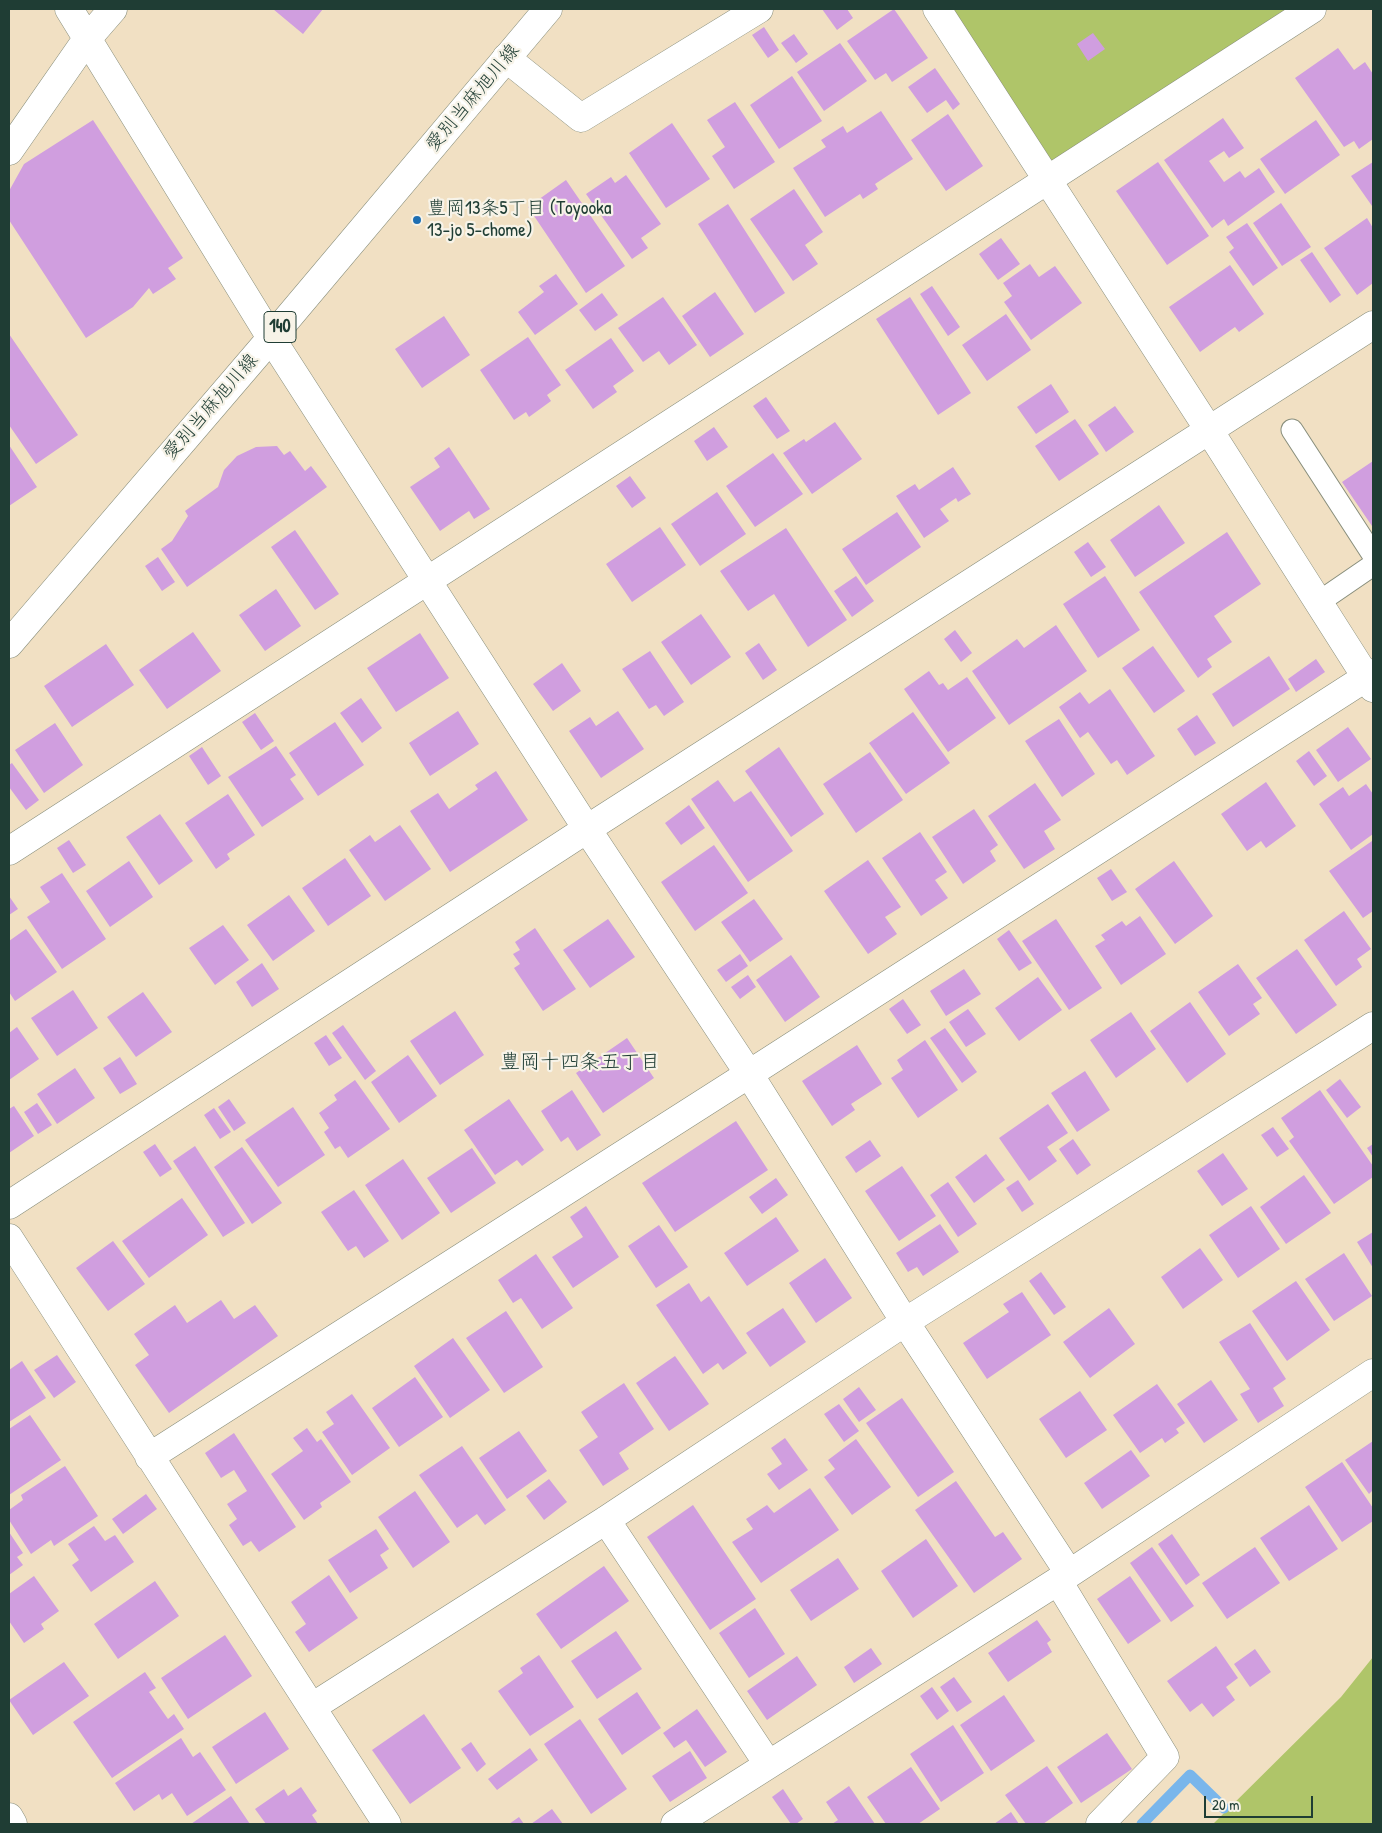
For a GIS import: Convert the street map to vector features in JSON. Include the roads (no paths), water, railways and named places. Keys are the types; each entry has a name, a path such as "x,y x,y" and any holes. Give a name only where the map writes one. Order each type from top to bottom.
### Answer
{"street":[{"path":"68,9 271,338 587,829 749,1074 1064,1577 1165,1758 1100,1824"},
{"path":"9,150 87,39 113,9"},
{"name":"愛別当麻旭川線","path":"9,644 271,338 548,9"},
{"path":"506,58 581,118 759,9"},
{"path":"149,1457 1371,679 1319,602 1210,430 937,9"},
{"path":"9,851 1312,9"},
{"path":"9,1205 587,829 1373,325"},
{"path":"312,1707 606,1520 905,1322 1373,1026"},
{"path":"9,1238 387,1824"},
{"path":"675,1824 1064,1577 1373,1373"},
{"path":"606,1520 768,1764"},
{"path":"9,1817 13,1824"}],"lane":[{"path":"1292,430 1373,555"},
{"path":"1319,602 1373,565"}],"waterway":[{"path":"1142,1824 1190,1775 1224,1808"}],"place":[{"name":"豊岡13条5丁目 (Toyooka 13-jo 5-chome)","path":"417,220"}],"district":[{"name":"豊岡十四条五丁目","path":"580,1063"}]}
